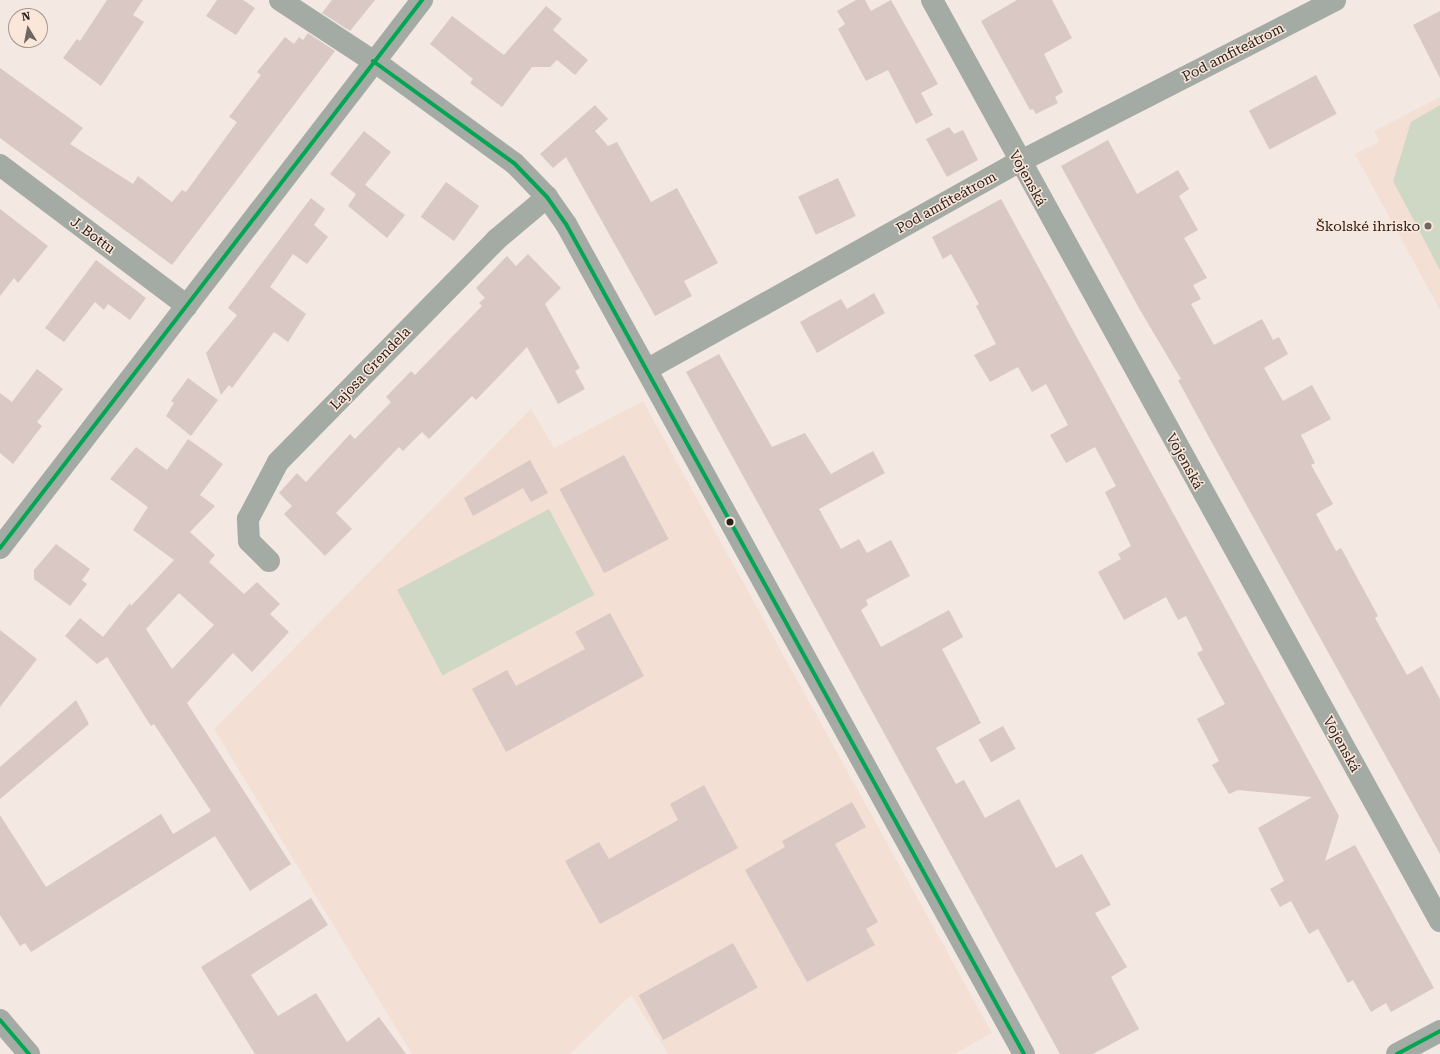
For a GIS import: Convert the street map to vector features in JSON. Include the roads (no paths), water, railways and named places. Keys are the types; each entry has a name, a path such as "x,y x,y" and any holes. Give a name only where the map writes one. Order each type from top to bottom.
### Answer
{"street":[{"path":"280,0 373,61 514,163 547,197 566,224 648,369 1024,1054"},
{"path":"0,548 187,306 373,61 422,0"},
{"name":"Vojenská","path":"932,0 1019,162 1440,921"},
{"name":"Pod amfiteátrom","path":"648,369 1019,162 1335,0"},
{"name":"J. Bottu","path":"0,165 187,306"},
{"name":"Lajosa Grendela","path":"269,561 249,541 248,519 278,462 496,240 547,197"},
{"path":"0,1020 29,1054"},
{"path":"1397,1054 1440,1031"}],"place":[{"name":"Školské ihrisko","path":"1428,226"}]}
